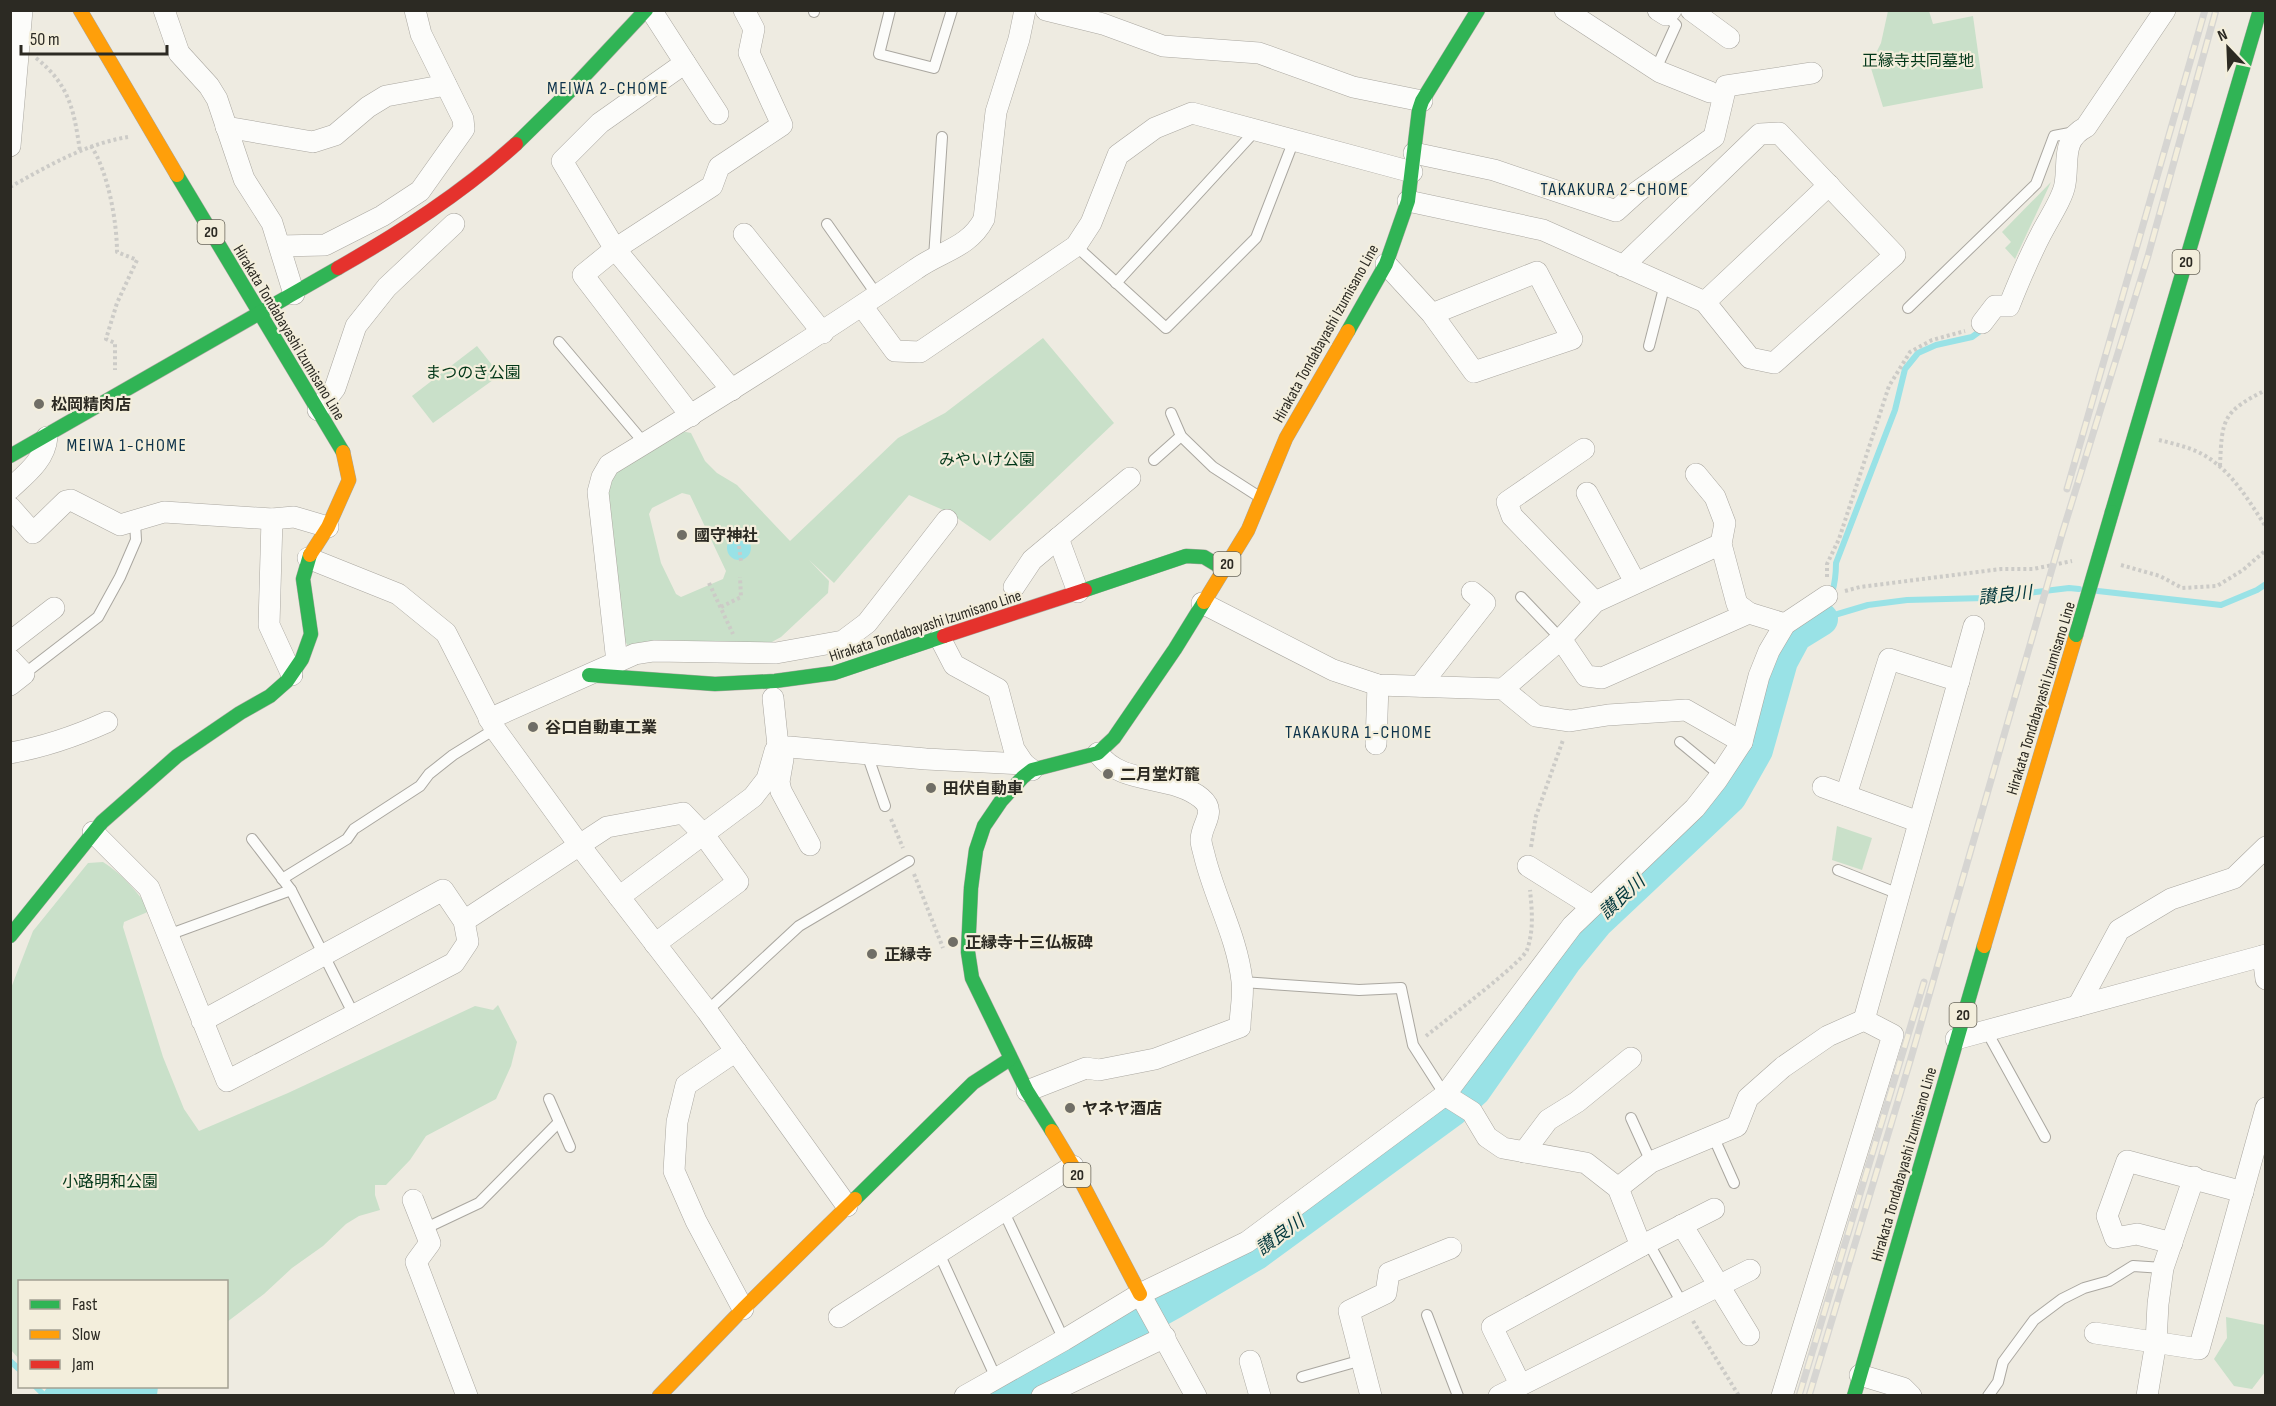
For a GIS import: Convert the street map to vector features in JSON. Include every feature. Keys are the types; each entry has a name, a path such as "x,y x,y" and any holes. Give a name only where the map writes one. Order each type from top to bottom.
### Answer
{"main road":[{"name":"Hirakata Tondabayashi Izumisano Line","path":"80,10 343,452 350,480 328,527 308,558"},
{"path":"10,456 260,315 423,216 493,164 576,85 646,10"},
{"name":"Hirakata Tondabayashi Izumisano Line","path":"1098,753 1114,738 1175,650 1248,530 1286,438 1386,264 1408,201 1422,101 1478,10"},
{"name":"Hirakata Tondabayashi Izumisano Line","path":"1854,1395 1956,1039 2260,10"},
{"name":"Hirakata Tondabayashi Izumisano Line","path":"589,675 715,684 775,681 834,673 1186,556 1204,557 1224,569"},
{"path":"11,932 93,832 177,756 270,696 291,675 302,659 311,634 303,579 308,558"},
{"path":"1028,767 1098,753"},
{"name":"20","path":"1028,767 984,826 976,850 971,888 968,952 972,978 1027,1091 1072,1166 1140,1294"},
{"path":"659,1395 973,1083 1010,1059"}],"street":[{"path":"10,146 22,10"},
{"path":"164,10 179,53 209,86 217,99 244,179 272,223 294,294"},
{"path":"280,246 325,244 382,216 420,191 464,129 463,119 421,34 415,10"},
{"path":"651,10 718,114"},
{"path":"691,416 583,275 615,249 712,186 719,167 782,124 749,54 754,29 744,10"},
{"path":"617,662 598,492 602,477 609,465 822,333 934,258 965,243 977,232 984,219 996,112 1019,39 1025,10"},
{"path":"1046,10 1102,24 1163,46 1259,53 1353,87 1422,101"},
{"path":"1565,10 1656,69 1710,92"},
{"path":"1691,10 1729,38"},
{"path":"1982,323 1995,306 2009,306 2035,244 2065,185 2069,146 2075,132 2086,127 2165,10"},
{"path":"685,63 600,123 562,161 615,249 732,390"},
{"path":"869,300 895,351 920,352 1076,246 1091,223 1118,155 1155,128 1192,113 1293,140 1413,162 1494,170 1616,211 1637,192 1714,137 1726,86 1812,73"},
{"path":"226,127 313,141 335,135 368,107 386,96 446,85"},
{"path":"1408,201 1543,230 1623,266 1705,302 1750,357 1774,363 1894,255 1779,133 1761,134 1623,266"},
{"path":"1705,302 1829,185"},
{"path":"318,410 335,388 356,326 387,287 454,224"},
{"path":"744,234 822,333"},
{"path":"1386,264 1432,314 1474,372 1572,339 1537,272 1432,314"},
{"path":"10,489 36,465 46,446 47,437"},
{"path":"1584,449 1507,502 1512,516 1595,602"},
{"path":"1696,474 1715,497 1725,522 1721,544 1737,604 1749,613 1785,624"},
{"path":"1014,587 1032,560 1131,478"},
{"path":"1587,493 1635,582"},
{"path":"10,507 33,532 66,501 71,500 120,525 164,512 272,519 294,517 328,527"},
{"path":"272,519 269,625 291,675"},
{"path":"492,724 635,654 654,651 776,660 843,641 867,623 947,520"},
{"path":"1058,538 1078,592"},
{"path":"1503,689 1562,639 1595,602 1721,544"},
{"path":"308,558 398,594 446,633 492,724 580,846 707,1011 847,1206"},
{"path":"1420,686 1485,603 1472,592"},
{"path":"965,1395 1064,1340 1140,1294 1247,1242 1445,1095 1572,926 1695,808 1742,742 1768,651 1785,624 1827,596"},
{"path":"1202,603 1333,670 1378,685 1503,689 1536,716 1570,721 1608,715 1686,710 1742,742"},
{"path":"10,642 54,608"},
{"path":"1562,639 1586,676 1602,678 1749,613"},
{"path":"1864,1020 1974,626"},
{"path":"940,638 954,665 998,689 1014,749 1028,767"},
{"path":"1846,795 1889,659 1959,681"},
{"path":"1376,744 1378,685"},
{"path":"773,698 782,746 779,782 781,791 810,845"},
{"path":"10,753 33,749 80,734 107,722"},
{"path":"619,897 753,797 767,779 775,751 782,746 1028,767"},
{"path":"1027,1091 1086,1068 1099,1070 1155,1059 1240,1027 1242,982 1229,924 1208,872 1201,840 1209,815 1208,806 1200,797 1178,787 1148,781 1105,764 1098,753"},
{"path":"1822,787 1919,822"},
{"path":"464,921 607,827 683,813 704,835 738,882 655,944"},
{"path":"93,832 150,888 202,1021 227,1081 454,963 468,942 464,921 443,890 202,1021"},
{"path":"2078,1006 2119,930 2171,899 2234,878 2265,847"},
{"path":"1528,866 1592,906"},
{"path":"1956,1039 2264,955 2265,979"},
{"path":"1618,1188 1652,1162 1737,1126 1748,1098 1783,1067 1828,1036 1864,1020"},
{"path":"1782,1395 1893,1035 1864,1020"},
{"path":"735,1051 686,1085 677,1122 674,1171 696,1221 743,1309"},
{"path":"1524,1152 1548,1120 1577,1102 1631,1058"},
{"path":"1445,1095 1472,1112 1487,1137 1503,1148 1586,1163 1618,1188 1644,1244"},
{"path":"2095,1333 2199,1349 2265,1108"},
{"path":"2172,1243 2137,1234 2115,1238 2107,1216 2127,1161 2194,1177 2243,1192"},
{"path":"839,1317 1072,1166"},
{"path":"2147,1395 2157,1342 2163,1268 2194,1177"},
{"path":"413,1200 430,1243 416,1262 467,1395"},
{"path":"1520,1384 1492,1327 1644,1244 1714,1209"},
{"path":"1682,1225 1749,1335"},
{"path":"1371,1395 1349,1311 1386,1293 1389,1273 1451,1248"},
{"path":"1499,1395 1750,1270"},
{"path":"1140,1294 1196,1395"},
{"path":"1042,1395 1165,1337"},
{"path":"1250,1361 1260,1395"},
{"path":"1860,1375 1904,1388 1911,1395"}],"lane":[{"path":"890,10 879,54 934,68 952,10"},
{"path":"1656,69 1676,25 1665,12"},
{"path":"1116,283 1256,130"},
{"path":"1908,308 2036,184 2055,136 2075,132"},
{"path":"934,258 942,137"},
{"path":"1076,246 1166,328 1256,238 1293,140"},
{"path":"827,224 869,300"},
{"path":"1649,346 1665,284"},
{"path":"559,342 645,444"},
{"path":"1171,413 1181,436 1213,467 1262,498"},
{"path":"1154,460 1181,436"},
{"path":"15,672 98,617 120,577 136,540 135,522"},
{"path":"1521,597 1562,639"},
{"path":"282,879 346,839 354,830 420,786 429,774 492,724"},
{"path":"1680,742 1720,775"},
{"path":"867,754 885,806"},
{"path":"252,839 291,890 354,1015"},
{"path":"707,1011 799,926 909,861"},
{"path":"1838,870 1899,894"},
{"path":"168,935 291,890"},
{"path":"1242,982 1359,990 1401,988 1413,1045 1445,1095"},
{"path":"1986,1030 2045,1137"},
{"path":"549,1100 570,1147"},
{"path":"1631,1118 1652,1162"},
{"path":"424,1229 479,1203 559,1122"},
{"path":"1713,1136 1734,1183"},
{"path":"1003,1210 1064,1340"},
{"path":"1644,1244 1683,1305"},
{"path":"938,1251 996,1378"},
{"path":"1988,1395 1998,1382 2003,1362 2034,1320 2053,1306 2084,1288 2109,1281 2133,1266 2163,1268"},
{"path":"1427,1315 1458,1395"},
{"path":"1302,1377 1362,1360"}],"path":[{"path":"19,46 45,65 65,88 75,114 80,151"},
{"path":"10,187 91,146 105,141 132,137"},
{"path":"91,146 98,157 117,227 117,252 137,260 117,303 106,339 115,343 115,374 122,393"},
{"path":"1982,323 1959,333 1932,340 1910,352 1889,386 1839,538 1827,564 1827,596 1860,587 1922,578 2001,569 2032,569 2070,561 2082,562"},
{"path":"2220,467 2221,435 2226,416 2242,402 2265,390"},
{"path":"2136,432 2197,451 2220,467 2243,491 2265,527"},
{"path":"739,546 741,561"},
{"path":"2116,564 2128,565 2160,576 2182,588 2217,586 2243,570 2265,550"},
{"path":"709,583 721,608 741,597 740,577"},
{"path":"1413,1045 1468,1004 1527,952 1533,921 1528,866 1536,816 1570,721"},
{"path":"885,806 944,950"},
{"path":"1683,1305 1739,1395"}],"green space":[{"name":"正縁寺共同墓地","path":"1888,11 1929,11 1933,24 1973,16 1983,88 1883,107 1870,65 1881,43"},
{"path":"2051,182 2015,259 2005,248 2011,242 2002,232"},
{"name":"みやいけ公園","path":"1043,338 1114,423 990,541 950,513 909,495 834,583 809,560 829,581 828,593 781,637 770,643 654,640 630,649 617,629 604,510 611,478 620,470 681,431 691,433 705,461 717,473 737,485 790,541 898,438 945,413","holes":["682,493 690,495 726,571 723,579 681,597 676,594 661,563 649,514 652,508"]},
{"name":"まつのき公園","path":"477,346 500,375 433,423 412,396"},
{"path":"1837,826 1872,838 1862,870 1832,860"},
{"name":"小路明和公園","path":"103,862 116,872 141,897 150,911 124,922 123,927 163,1057 184,1109 199,1131 288,1093 475,1006 493,1010 498,1005 517,1042 511,1066 496,1099 426,1136 410,1160 386,1185 375,1185 375,1195 380,1210 359,1216 346,1224 323,1246 292,1268 264,1294 228,1321 228,1280 18,1280 18,1358 11,1350 11,988 33,931 88,863"},
{"path":"2226,1317 2265,1325 2265,1372 2252,1389 2234,1386 2214,1359 2227,1338"}],"water":[{"path":"739,536 748,539 751,548 748,557 739,560 730,557 727,548 730,539"},
{"path":"47,1388 158,1388 157,1395 42,1395"}],"waterway":[{"path":"1821,619 1832,592 1836,563 1895,410 1905,369 1918,353 1936,345 1972,337 1983,329"},
{"name":"讃良川","path":"2098,591 2221,605 2266,584"},
{"name":"讃良川","path":"1821,619 1868,605 1907,600 1985,598 2069,588 2079,589"},
{"name":"讃良川","path":"1003,1396 1173,1302 1256,1253 1453,1109 1474,1090 1565,960 1597,921 1730,796 1756,750 1781,661 1795,635 1821,619"},
{"path":"10,1361 18,1368"},
{"path":"37,1388 42,1393"}],"railway":[{"path":"2067,489 2205,10"},
{"path":"1809,1396 1911,1058 2062,534 2148,256 2216,10"},
{"path":"1799,1396 1924,982"}],"traffic: fast":[{"path":"516,144 572,89 646,10"},
{"path":"1348,331 1386,264 1408,201 1422,101 1478,10"},
{"path":"2112,512 2260,10"},
{"path":"177,175 343,452"},
{"path":"10,456 338,268"},
{"path":"2076,635 2112,512"},
{"path":"10,936 102,822 177,756 240,713 270,696 287,681 302,659 311,634 303,579 310,555"},
{"path":"1085,590 1186,556 1204,557 1224,569"},
{"path":"1052,1131 1027,1091 972,978 968,952 971,888 976,850 984,826 1001,801 1023,777 1032,770 1098,753 1114,738 1204,602"},
{"path":"589,675 715,684 775,681 834,673 944,636"},
{"path":"1854,1396 1984,946"},
{"path":"855,1199 973,1083 1010,1059"}],"traffic: slow":[{"path":"80,10 177,175"},
{"path":"1204,602 1248,530 1286,438 1348,331"},
{"path":"310,555 328,527 349,480 343,452"},
{"path":"1984,946 2076,635"},
{"path":"1052,1131 1073,1166 1140,1294"},
{"path":"659,1396 743,1309 855,1199"}],"traffic: jam":[{"path":"338,268 430,211 516,144"},
{"path":"944,636 1085,590"}],"place":[{"name":"松岡精肉店","path":"39,404"},
{"name":"國守神社","path":"682,535"},
{"name":"谷口自動車工業","path":"533,727"},
{"name":"二月堂灯籠","path":"1108,774"},
{"name":"田伏自動車","path":"931,788"},
{"name":"正縁寺十三仏板碑","path":"953,942"},
{"name":"正縁寺","path":"872,954"},
{"name":"ヤネヤ酒店","path":"1070,1108"}],"district":[{"name":"MEIWA 2-CHOME","path":"608,88"},
{"name":"TAKAKURA 2-CHOME","path":"1615,189"},
{"name":"MEIWA 1-CHOME","path":"127,445"},
{"name":"TAKAKURA 1-CHOME","path":"1359,732"}]}
